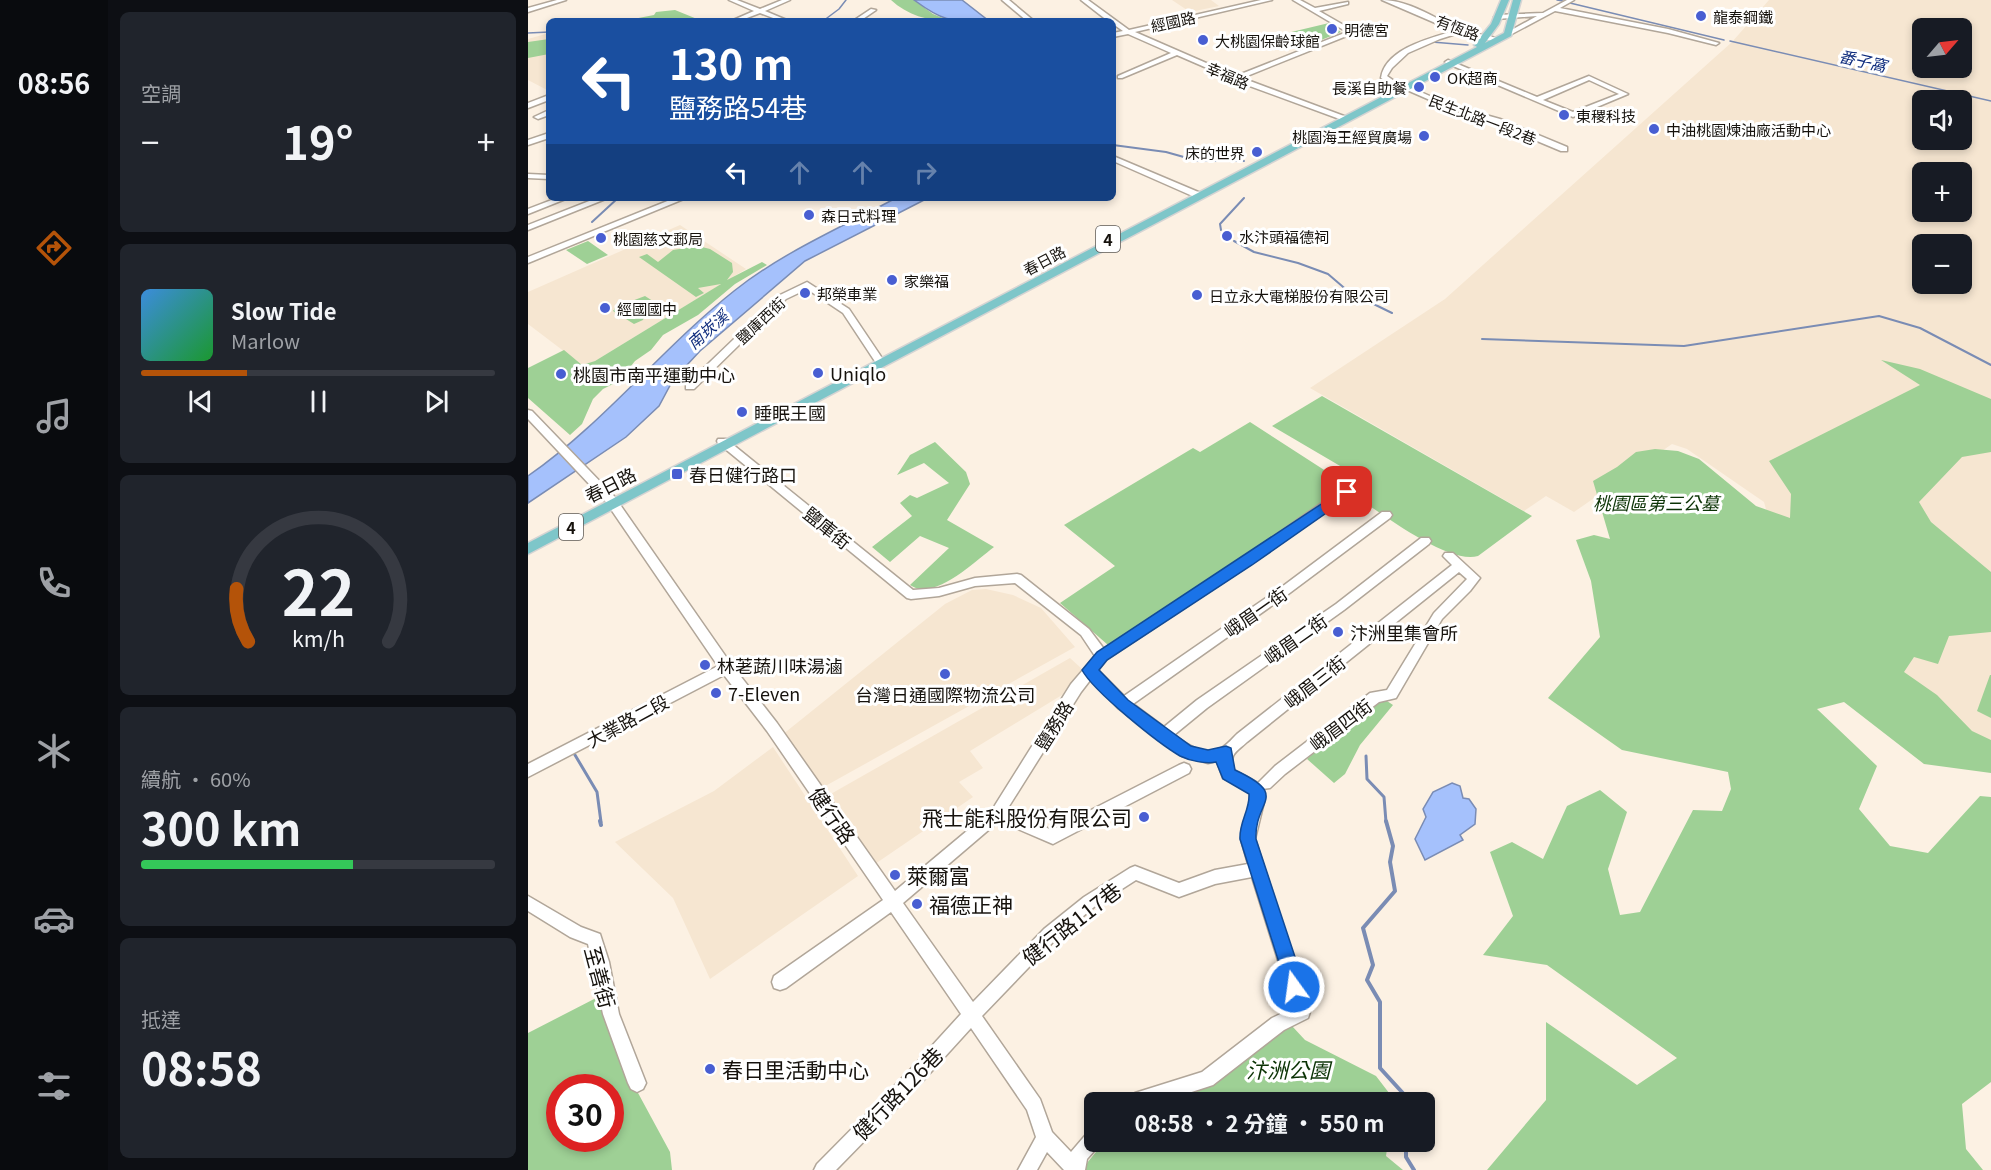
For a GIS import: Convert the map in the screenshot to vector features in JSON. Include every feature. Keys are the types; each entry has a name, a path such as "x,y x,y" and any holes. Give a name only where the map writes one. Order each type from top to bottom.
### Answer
{"main road":[{"path":"1498,0 1495,11 1506,14"},
{"path":"1505,0 1506,14"},
{"path":"1495,37 1511,0"},
{"path":"1495,37 1506,14 1517,0"},
{"name":"4","path":"1404,88 1495,37"},
{"name":"春日路","path":"528,541 609,498 724,444 1404,88"},
{"name":"春日路","path":"528,549 609,498"}],"street":[{"path":"528,8 551,0"},
{"path":"528,8 563,0"},
{"path":"732,0 777,18"},
{"path":"742,18 788,0"},
{"path":"1005,0 1027,18"},
{"name":"經國路","path":"1119,31 1256,0"},
{"name":"經國路","path":"1119,31 1269,0"},
{"path":"1232,79 1352,32 1296,0"},
{"name":"有恆路","path":"1385,0 1460,31 1495,37"},
{"path":"1495,37 1571,0"},
{"name":"幸福路","path":"1084,1 1103,18"},
{"name":"幸福路","path":"1084,1 1109,18"},
{"path":"1314,10 1346,3"},
{"path":"1554,9 1716,43"},
{"path":"861,18 873,10"},
{"path":"1506,14 1545,13"},
{"name":"幸福路","path":"1119,31 1232,79 1343,119"},
{"path":"1404,88 1383,77 1392,60 1425,41 1460,31"},
{"path":"1120,77 1174,54"},
{"path":"1451,63 1574,115 1625,94 1589,78 1538,99"},
{"name":"民生北路一段2巷","path":"1404,88 1448,106 1497,121 1564,149"},
{"path":"528,106 546,98"},
{"path":"538,117 546,113"},
{"path":"528,143 546,136"},
{"path":"1116,159 1197,195"},
{"path":"528,176 546,177"},
{"path":"528,212 556,201"},
{"path":"528,228 596,201"},
{"path":"528,255 662,201"},
{"path":"528,260 675,201"},
{"name":"鹽庫西街","path":"690,387 783,297 807,285 846,311 880,361"},
{"name":"健行路","path":"530,415 609,498 726,668 772,727 1034,1106 1045,1138"},
{"name":"鹽庫街","path":"724,444 911,595 939,592 975,582 1017,578 1085,632 1102,656"},
{"name":"鹽務路","path":"780,982 893,902 997,814 1076,687 1102,656 1347,492"},
{"name":"峨眉一街","path":"1123,704 1283,592 1386,515"},
{"name":"峨眉二街","path":"1164,735 1202,704 1340,607 1425,541"},
{"path":"1449,556 1460,565"},
{"name":"峨眉四街","path":"1265,784 1375,697 1391,694 1437,617 1447,604 1470,585 1474,578 1460,565"},
{"name":"峨眉三街","path":"1226,753 1460,565"},
{"name":"大業路二段","path":"528,771 726,668"},
{"path":"1090,670 1123,704 1187,752 1208,757 1226,753 1224,760 1228,774 1251,785 1257,791 1258,804 1247,829 1257,869 1302,1012 1278,1024 1207,1079 1167,1092"},
{"path":"997,814 1053,837 1184,769"},
{"name":"健行路117巷","path":"971,1015 1050,934 1089,902 1135,873 1179,890 1215,877 1257,869"},
{"name":"至善街","path":"528,903 576,932 594,939 602,962 611,1014 637,1083"},
{"name":"健行路126巷","path":"823,1170 915,1077 971,1015"},
{"path":"1027,1170 1045,1138 1076,1170"},
{"path":"1076,1170 1079,1155 1084,1149"}],"shaded area":[{"path":"1172,0 1211,0 1219,6 1190,12"},
{"path":"1769,0 1991,0 1991,772 1799,625 1764,502 1687,449 1672,444 1574,512 1546,496 1524,511 1310,388 1445,299 1732,42"},
{"path":"546,34 546,89 528,80 528,39"},
{"name":"經國國中","path":"680,225 746,269 595,361 582,365 528,324 528,292"},
{"name":"台灣日通國際物流公司","path":"986,589 1013,595 1041,608 1075,647 820,789 782,735 945,604 972,590"},
{"path":"1070,658 1082,669 1062,695 970,751 983,768 959,782 973,797 875,864 829,795"},
{"path":"773,747 858,876 710,979 673,898 615,842 714,791"}],"green space":[{"path":"891,0 914,0 943,18 918,16"},
{"path":"675,10 695,18 638,18 654,15 656,12"},
{"path":"1329,23 1341,32 1304,47 1283,34"},
{"path":"546,39 546,55 528,58 528,42"},
{"path":"588,241 608,255 587,264 566,250"},
{"path":"698,246 710,249 732,263 733,272 727,280 762,262 767,265 735,284 698,315 663,335 651,350 635,361 619,381 603,389 593,399 582,424 570,435 528,398 528,368 564,350 582,365 595,361 721,284 698,288 704,293 696,297 639,257 647,254 658,262 673,250"},
{"path":"645,296 660,308 645,315 643,320 634,324 613,311 616,307"},
{"name":"桃園區第三公墓","path":"1881,360 1920,369 1991,399 1991,452 1962,457 1919,502 1931,522 1991,572 1991,632 1949,636 1938,664 1914,657 1904,672 1937,695 1972,731 1991,740 1991,773 1924,764 1844,702 1817,709 1877,766 1859,809 1890,846 1928,853 1980,796 1991,797 1991,1082 1962,1104 1966,1149 1983,1170 1487,1170 1546,1100 1546,1022 1637,1085 1677,1058 1547,965 1483,955 1513,916 1490,852 1512,842 1543,859 1567,806 1600,790 1627,812 1608,869 1620,915 1640,912 1693,810 1722,811 1731,789 1728,772 1622,750 1548,698 1600,637 1591,581 1576,540 1594,535 1610,539 1593,481 1617,467 1636,452 1655,449 1678,451 1699,459 1756,506 1790,518 1791,494 1769,461 1920,385"},
{"path":"1322,396 1532,516 1478,556 1464,557 1448,552 1412,534 1347,491 1364,480 1272,426"},
{"path":"1250,422 1349,486 1108,645 1060,603 1115,566 1064,525 1193,448 1200,452"},
{"path":"935,442 966,472 970,484 947,520 994,547 954,578 930,588 920,589 910,585 949,548 920,536 890,562 872,547 912,516 900,503 910,495 917,498 949,483 924,463 897,475 910,455"},
{"path":"1991,675 1991,718 1977,711"},
{"path":"1378,695 1393,705 1360,745 1345,774 1334,783 1307,759"},
{"path":"598,997 618,1056 670,1152 672,1170 528,1170 528,1033"},
{"name":"汴洲公園","path":"1292,1026 1305,1040 1376,1076 1388,1092 1191,1092 1218,1079"},
{"path":"1096,1152 1387,1152 1386,1156 1403,1170 1084,1170 1083,1168"}],"water":[{"path":"914,0 962,0 985,18 945,18"},
{"name":"南崁溪","path":"890,201 922,201 805,261 700,351 673,380 659,406 626,437 528,503 528,476 582,433 682,336 734,291 772,264"},
{"path":"1452,783 1460,786 1463,798 1469,799 1476,809 1475,824 1460,835 1463,840 1425,860 1415,839 1426,817 1423,809 1433,792"}],"waterway":[{"path":"827,18 846,0"},
{"name":"番子窩","path":"1557,0 1563,1"},
{"name":"番子窩","path":"1570,3 1724,40"},
{"path":"528,33 546,32"},
{"name":"番子窩","path":"1730,41 1991,101"},
{"path":"1432,42 1468,45"},
{"path":"1116,145 1166,152 1198,161 1244,161"},
{"path":"1221,230 1220,224 1244,198"},
{"path":"592,222 615,201"},
{"path":"1234,241 1254,252 1298,263 1328,274 1349,292 1392,313"},
{"path":"1482,339 1684,346 1879,316 1920,328 1991,365"},
{"path":"575,755 597,792 601,822"},
{"path":"1366,756 1367,779 1384,797 1386,822"},
{"path":"600,821 601,825"},
{"path":"1386,821 1393,846 1390,862 1395,891 1363,928 1373,965 1367,980 1380,1002 1380,1068 1402,1092"},
{"path":"1406,1152 1406,1157 1414,1170"}],"place":[{"name":"龍泰鋼鐵","path":"1701,16"},
{"name":"明德宮","path":"1332,29"},
{"name":"大桃園保齡球館","path":"1203,40"},
{"name":"OK超商","path":"1435,77"},
{"name":"長溪自助餐","path":"1419,87"},
{"name":"東稷科技","path":"1564,115"},
{"name":"中油桃園煉油廠活動中心","path":"1654,129"},
{"name":"桃園海王經貿廣場","path":"1424,136"},
{"name":"床的世界","path":"1257,152"},
{"name":"森日式料理","path":"809,215"},
{"name":"水汴頭福德祠","path":"1227,236"},
{"name":"桃園慈文郵局","path":"601,238"},
{"name":"家樂福","path":"892,280"},
{"name":"邦榮車業","path":"805,293"},
{"name":"日立永大電梯股份有限公司","path":"1197,295"},
{"name":"經國國中","path":"605,308"},
{"name":"Uniqlo","path":"818,373"},
{"name":"桃園市南平運動中心","path":"561,374"},
{"name":"睡眠王國","path":"742,412"},
{"name":"春日健行路口","path":"677,474"},
{"name":"汴洲里集會所","path":"1338,632"},
{"name":"林荖蔬川味湯滷","path":"705,665"},
{"name":"台灣日通國際物流公司","path":"945,674"},
{"name":"7-Eleven","path":"716,693"},
{"name":"飛士能科股份有限公司","path":"1144,817"},
{"name":"萊爾富","path":"895,875"},
{"name":"福德正神","path":"917,904"},
{"name":"春日里活動中心","path":"710,1069"}],"route":[{"path":"1294,987 1248,839 1247,829 1258,804 1257,791 1251,785 1228,774 1224,760 1226,753 1208,757 1187,752 1123,704 1090,670 1102,656 1347,492"}]}
